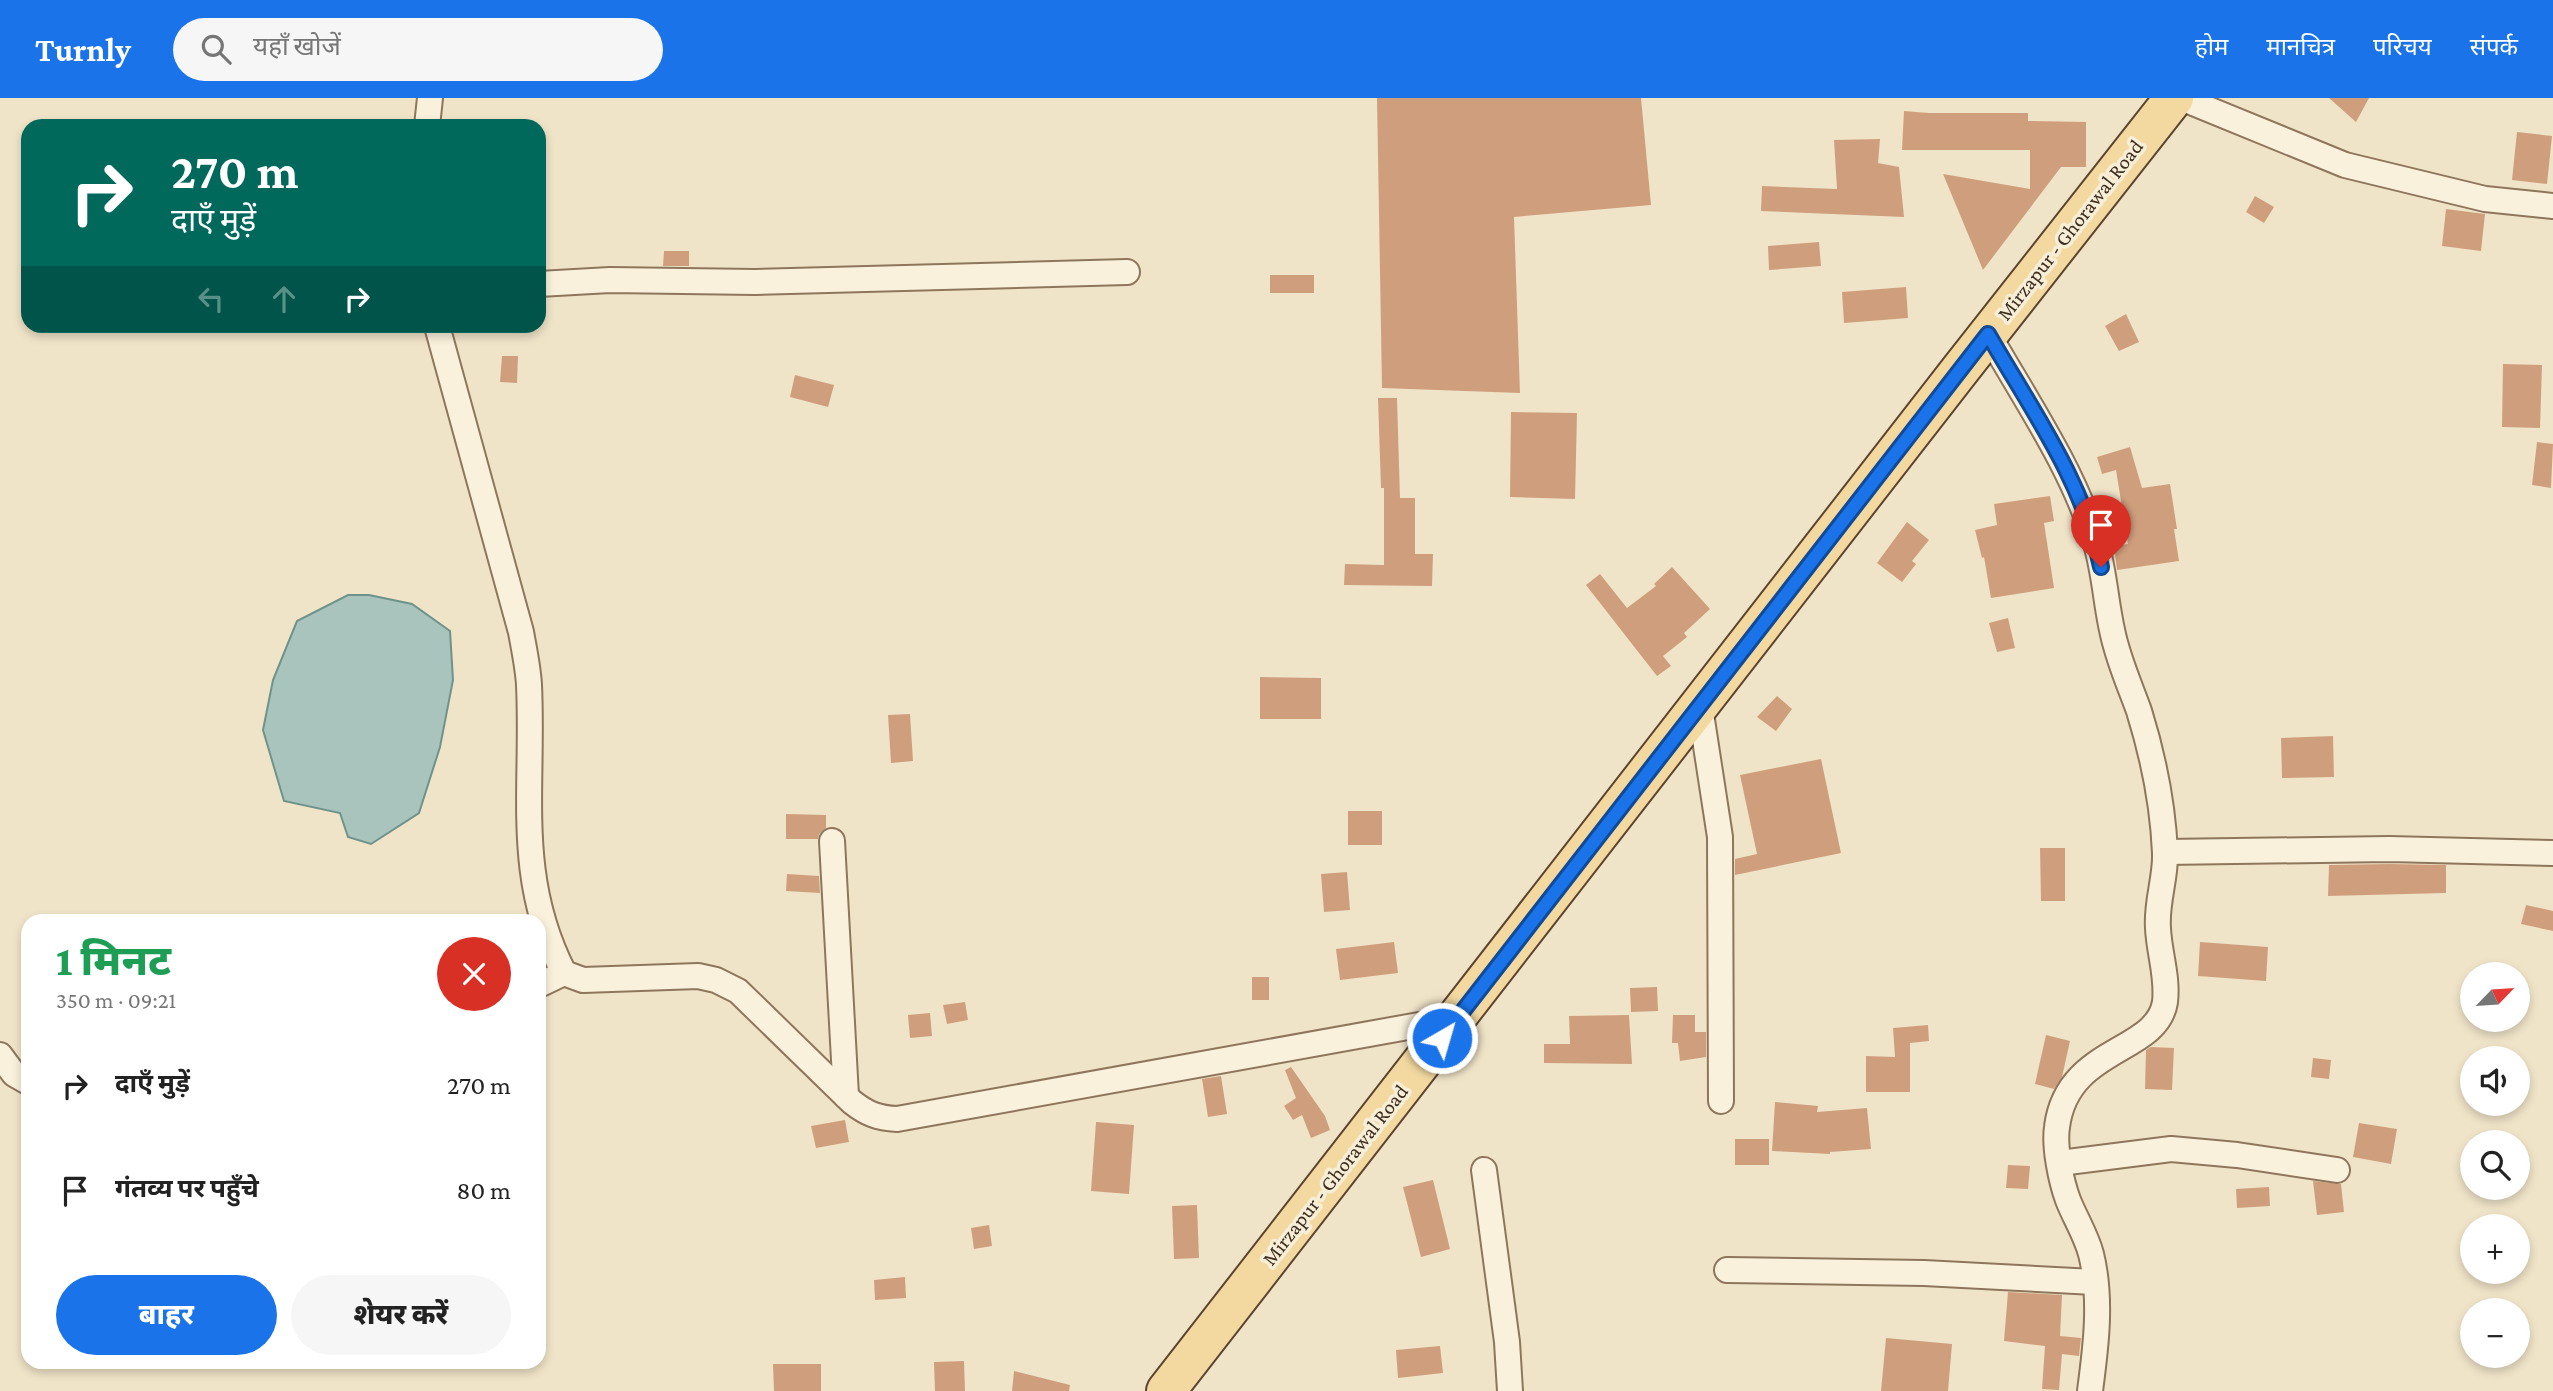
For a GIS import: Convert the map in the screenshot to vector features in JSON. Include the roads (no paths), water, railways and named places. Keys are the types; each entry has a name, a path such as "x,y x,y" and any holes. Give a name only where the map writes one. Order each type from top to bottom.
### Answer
{"main road":[{"name":"Mirzapur - Ghorawal Road","path":"1166,1391 2174,98"}],"street":[{"path":"428,119 430,98"},
{"path":"2180,98 2345,165 2485,199 2553,206"},
{"path":"546,284 610,280 755,282 1127,272"},
{"path":"440,333 522,632 529,682 529,853 541,914"},
{"path":"1988,334 2070,476 2083,504 2097,547 2115,643 2139,713 2154,769 2165,852 2158,928 2166,979 2165,1005 2146,1032 2082,1073 2065,1096 2056,1128 2057,1150 2067,1199 2090,1250 2098,1314 2090,1391"},
{"path":"1700,707 1720,837 1721,1101"},
{"path":"832,841 846,1096"},
{"path":"2165,852 2389,849 2553,853"},
{"path":"546,933 564,973"},
{"path":"546,982 564,973 583,979 698,976 716,980 738,991 865,1112 878,1118 897,1119 1458,1018"},
{"path":"0,1055 14,1074 21,1078"},
{"path":"2060,1163 2171,1149 2237,1155 2337,1170"},
{"path":"1484,1170 1507,1342 1510,1391"},
{"path":"1727,1270 1924,1273 2094,1282"}],"water":[{"path":"348,595 369,595 412,604 450,631 453,680 440,747 419,813 371,844 348,837 340,813 284,801 263,730 273,680 297,621"}]}
